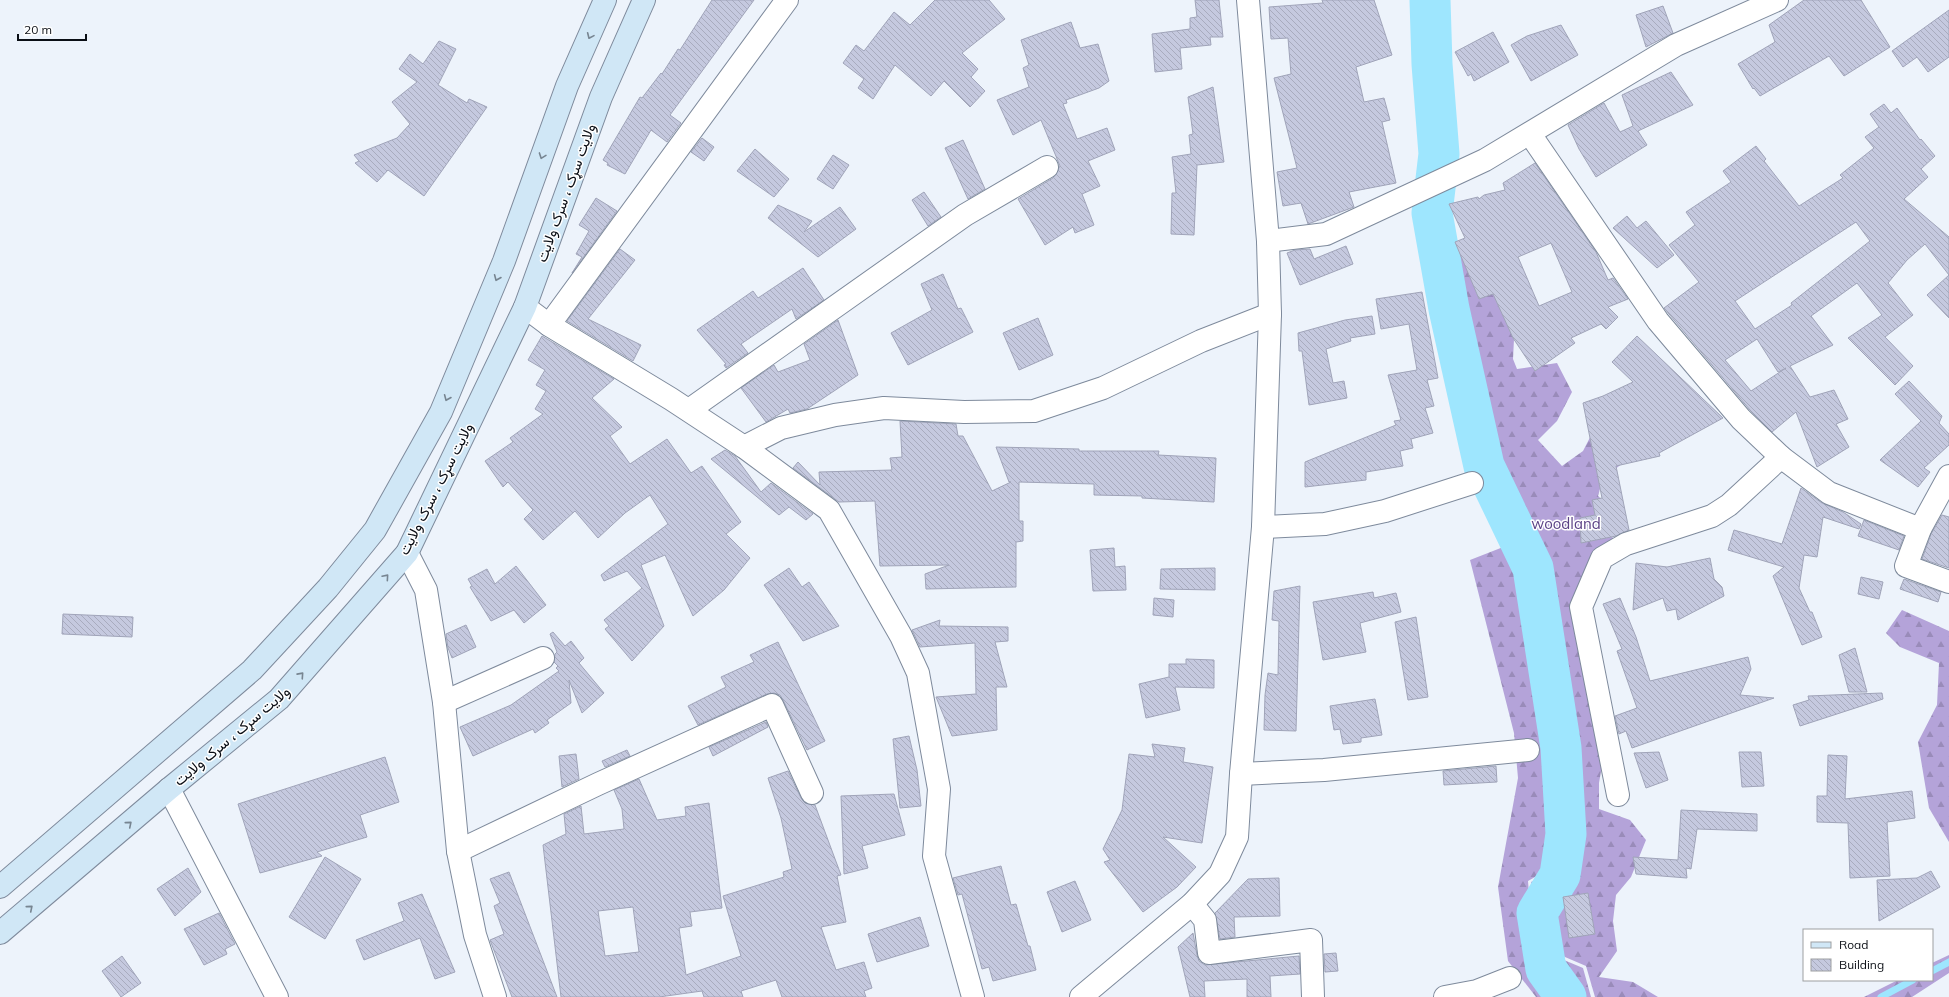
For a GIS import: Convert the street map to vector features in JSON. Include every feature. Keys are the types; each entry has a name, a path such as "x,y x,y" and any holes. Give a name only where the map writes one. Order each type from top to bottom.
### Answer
{"main road":[{"name":"ولایت سړک ، سرک ولایت","path":"0,887 252,670 328,588 374,530 441,412 504,261 567,86 605,0"},
{"name":"ولایت سړک ، سرک ولایت","path":"0,933 169,789 279,699 407,553 525,307 601,97 644,0"}],"street":[{"path":"549,325 788,0"},
{"path":"1082,997 1192,904 1220,874 1237,837 1241,774 1263,527 1270,314 1268,241 1248,0"},
{"path":"1268,241 1326,234 1485,160 1676,45 1777,0"},
{"path":"1530,134 1658,321 1741,419 1781,457 1829,493 1920,529"},
{"path":"689,410 965,215 1047,167"},
{"path":"525,307 549,325 689,410 744,447 829,510 901,636 918,673 939,789 934,856 972,997"},
{"path":"744,447 781,428 835,415 884,408 964,412 1034,411 1103,388 1201,341 1270,314"},
{"path":"1618,795 1581,607 1602,558 1626,544 1712,516 1729,505 1781,457"},
{"path":"1949,476 1920,529 1906,566 1949,582"},
{"path":"1263,527 1325,524 1386,511 1472,483"},
{"path":"407,553 426,590 444,702 458,851 475,935 494,997"},
{"path":"444,702 543,658"},
{"path":"458,851 598,784 772,705 812,794"},
{"path":"1241,774 1324,770 1528,750"},
{"path":"169,789 277,997"},
{"path":"1192,904 1205,920 1209,953 1311,940 1313,997"},
{"path":"1445,997 1477,991 1510,978"}],"green space":[{"name":"woodland","path":"1471,242 1514,339 1513,359 1517,369 1557,363 1572,392 1557,421 1538,440 1562,466 1583,451 1601,416 1630,458 1603,478 1598,496 1619,515 1610,536 1622,543 1581,602 1604,754 1599,783 1599,809 1630,820 1646,840 1631,877 1616,895 1613,921 1617,951 1599,977 1633,982 1658,997 1595,997 1586,966 1537,945 1531,882 1577,858 1561,789 1578,778 1573,761 1567,756 1535,562 1498,466 1486,423 1477,412 1467,334 1452,307 1445,263"},
{"path":"1516,542 1530,572 1540,611 1530,675 1559,734 1545,760 1572,856 1528,881 1533,947 1583,968 1591,997 1536,997 1508,961 1498,887 1518,778 1514,733 1470,560"},
{"path":"1902,610 1949,631 1949,842 1929,808 1918,742 1937,705 1939,663 1900,647 1886,633"},
{"path":"1949,955 1949,973 1912,997 1864,997 1896,981 1933,981 1933,963"}],"building":[{"path":"712,0 754,0 670,115 681,123 667,142 651,130 625,174 607,165 608,163 603,160 640,97 642,98 661,73 662,74 678,49 680,50"},
{"path":"935,0 989,0 1005,19 962,53 978,69 971,77 985,91 970,107 944,81 931,96 895,65 873,99 858,88 864,79 843,63 856,45 864,51 894,12 910,25"},
{"path":"1195,0 1219,0 1223,37 1210,37 1211,45 1180,48 1182,69 1155,72 1152,34 1190,29 1190,18 1197,17"},
{"path":"1322,0 1374,0 1392,55 1356,67 1364,102 1384,98 1390,120 1382,122 1396,183 1349,192 1354,207 1308,224 1301,203 1283,206 1277,172 1297,168 1274,78 1291,74 1288,38 1271,39 1269,7 1323,3"},
{"path":"1804,0 1861,0 1890,47 1844,76 1829,56 1760,96 1754,88 1753,89 1738,64 1775,42 1769,25"},
{"path":"1663,6 1673,33 1646,47 1636,15"},
{"path":"1949,10 1949,57 1928,72 1917,57 1903,67 1892,51"},
{"path":"1071,22 1080,48 1098,44 1109,81 1099,88 1066,100 1067,103 1063,104 1077,139 1107,128 1115,150 1088,161 1100,186 1082,194 1094,225 1075,233 1073,227 1045,245 1018,199 1053,178 1060,166 1041,120 1013,135 997,100 1029,87 1023,68 1029,65 1021,40"},
{"path":"1561,25 1578,55 1531,81 1511,45 1527,36"},
{"path":"1493,32 1509,62 1474,81 1471,74 1468,76 1455,52"},
{"path":"439,41 456,49 438,85 467,103 469,99 487,107 424,196 388,170 377,182 355,163 359,161 354,155 397,138 410,124 392,102 417,82 399,69 410,54 423,64"},
{"path":"1671,72 1693,105 1638,131 1647,145 1596,177 1579,149 1568,125 1604,103 1620,132 1633,126 1622,95"},
{"path":"1213,87 1224,162 1197,165 1194,235 1171,234 1172,193 1176,193 1172,157 1191,154 1189,135 1193,134 1188,97"},
{"path":"1884,104 1891,113 1897,108 1920,140 1921,139 1935,156 1921,169 1928,177 1904,199 1949,237 1949,275 1925,244 1907,260 1888,283 1913,315 1885,337 1913,366 1895,385 1848,338 1882,315 1857,283 1811,316 1833,345 1790,366 1810,397 1834,390 1848,419 1836,424 1849,447 1817,467 1796,412 1772,432 1750,410 1664,308 1699,282 1669,245 1695,225 1686,212 1731,182 1723,171 1756,146 1766,159 1764,161 1799,206 1843,178 1840,175 1874,148 1865,137 1879,127 1870,114","holes":["1856,222 1870,241 1791,303 1792,305 1755,329 1735,301","1757,339 1778,372 1786,368 1751,391 1725,360"]},
{"path":"702,138 714,147 704,161 691,152"},
{"path":"963,140 985,189 968,199 945,148"},
{"path":"755,149 789,179 774,197 737,171"},
{"path":"833,155 849,165 833,189 817,179"},
{"path":"1535,163 1596,252 1608,280 1613,278 1628,299 1608,307 1618,317 1606,329 1601,324 1571,338 1575,343 1535,371 1513,338 1493,294 1479,299 1455,242 1465,238 1449,204 1478,197 1479,199 1484,195 1505,190 1503,183","holes":["1551,243 1572,292 1539,306 1518,257"]},
{"path":"924,192 941,217 928,226 912,200"},
{"path":"596,198 617,211 572,273 582,257 576,254 589,231 579,225"},
{"path":"778,205 812,221 804,232 840,207 856,229 818,257 768,218"},
{"path":"1627,216 1637,228 1646,221 1674,255 1657,268 1613,228"},
{"path":"1346,246 1353,264 1300,285 1287,253 1295,250 1310,249 1314,259"},
{"path":"620,249 635,260 588,319 641,345 633,361 567,321"},
{"path":"803,268 824,300 796,319 792,309 741,344 748,353 726,368 724,365 726,364 697,330 753,291 758,298"},
{"path":"943,274 958,309 961,308 973,332 908,365 891,333 932,310 921,284"},
{"path":"1949,275 1949,318 1927,295"},
{"path":"1422,292 1438,378 1427,380 1434,406 1425,408 1433,433 1411,439 1413,448 1400,451 1403,466 1366,472 1366,480 1305,487 1305,462 1396,425 1394,421 1401,420 1388,375 1417,370 1409,324 1381,329 1376,299"},
{"path":"1372,316 1375,334 1350,338 1351,341 1326,349 1333,383 1344,381 1347,398 1309,405 1302,351 1299,351 1298,333 1345,320"},
{"path":"1038,318 1053,355 1019,370 1003,333"},
{"path":"838,320 858,375 807,409 790,413 788,409 766,422 741,388 774,365 778,372 810,360 804,344"},
{"path":"542,336 614,379 592,398 622,427 610,436 630,464 667,439 691,473 702,466 741,522 726,534 750,558 724,590 693,616 665,555 641,565 664,626 632,661 605,629 609,626 604,620 642,588 627,571 604,581 601,575 668,524 650,495 625,513 598,538 575,511 543,540 524,519 533,510 508,482 503,487 485,461 513,442 510,438 543,414 535,409 546,391 536,385 545,370 528,360"},
{"path":"1637,336 1723,418 1659,453 1660,456 1616,466 1629,530 1616,536 1581,543 1580,518 1595,515 1592,500 1602,498 1583,403 1603,396 1633,382 1612,362"},
{"path":"1909,381 1942,416 1939,423 1949,434 1949,445 1924,468 1930,472 1918,487 1880,460 1921,421 1895,394"},
{"path":"900,421 956,424 958,436 963,436 992,491 1011,482 1009,482 996,447 1079,449 1079,451 1159,451 1158,455 1216,458 1214,502 1142,498 1142,496 1094,495 1094,484 1019,482 1019,521 1023,521 1023,541 1016,542 1016,587 926,589 925,574 949,565 880,566 875,501 839,502 793,468 798,462 820,485 819,472 892,470 890,458 902,457"},
{"path":"725,450 735,456 761,492 771,483 813,514 806,520 789,507 779,515 711,459"},
{"path":"1801,488 1822,503 1843,512 1861,524 1859,529 1823,517 1817,557 1804,555 1799,588 1810,612 1812,612 1822,637 1802,645 1773,576 1784,567 1728,550 1734,530 1782,544"},
{"path":"1942,515 1949,517 1949,568 1922,559 1931,534"},
{"path":"1864,520 1904,536 1899,550 1858,536"},
{"path":"1114,548 1115,567 1125,566 1126,590 1093,591 1090,550"},
{"path":"1710,558 1714,579 1722,587 1724,596 1678,620 1676,609 1667,611 1663,598 1633,610 1636,563 1667,567"},
{"path":"516,566 546,605 524,623 514,610 491,621 470,587 472,586 468,579 487,569 495,584"},
{"path":"789,568 802,587 809,582 839,626 803,641 764,585"},
{"path":"1215,568 1215,590 1160,589 1161,569"},
{"path":"1861,577 1883,582 1879,599 1858,594"},
{"path":"1904,579 1941,592 1938,602 1900,589"},
{"path":"1300,586 1296,731 1264,730 1265,695 1268,673 1278,675 1279,621 1272,620 1274,591"},
{"path":"1373,592 1374,598 1396,593 1401,612 1360,623 1366,652 1323,660 1313,602"},
{"path":"1154,598 1174,600 1173,617 1153,615"},
{"path":"1620,598 1636,637 1650,681 1748,657 1751,669 1740,695 1774,698 1632,748 1626,731 1619,734 1615,716 1637,708 1617,651 1622,649 1603,604"},
{"path":"63,614 133,617 132,637 62,634"},
{"path":"1416,617 1428,697 1408,700 1395,622"},
{"path":"940,620 939,626 1008,627 1008,641 995,642 1007,687 996,687 997,730 952,736 936,697 976,694 975,643 920,647 912,630"},
{"path":"466,625 476,647 452,658 448,648 446,634"},
{"path":"553,632 565,646 571,641 584,658 579,663 604,693 582,713 569,680 571,703 547,720 549,723 535,733 533,729 473,756 460,727 511,705 559,671 556,668 558,666 554,662 555,654 557,652 550,634"},
{"path":"778,642 825,741 807,750 783,700 780,695 774,693 767,694 698,725 688,706 726,687 721,677 754,662 750,655"},
{"path":"1855,648 1867,692 1849,692 1839,655"},
{"path":"1186,659 1214,660 1214,688 1175,687 1180,710 1146,718 1139,684 1169,677 1169,664 1186,664"},
{"path":"1882,693 1883,699 1800,726 1793,705 1809,700 1808,696"},
{"path":"1375,699 1382,735 1361,738 1361,742 1343,744 1340,729 1334,730 1330,706"},
{"path":"766,722 768,727 713,756 709,747"},
{"path":"909,736 917,770 921,806 900,808 893,739"},
{"path":"1152,744 1185,748 1183,762 1213,767 1202,843 1163,837 1196,867 1177,887 1143,912 1104,862 1110,860 1103,849 1122,810 1129,754 1155,757"},
{"path":"627,750 630,756 605,767 602,761"},
{"path":"1659,752 1668,780 1646,788 1634,753"},
{"path":"1739,752 1761,752 1764,786 1742,787"},
{"path":"576,754 579,779 562,787 559,756"},
{"path":"1828,755 1847,756 1845,799 1912,791 1915,818 1887,822 1890,876 1850,878 1848,823 1817,822 1817,796 1827,796"},
{"path":"385,757 399,802 360,815 367,837 317,852 322,856 260,873 238,804"},
{"path":"1496,766 1497,782 1444,785 1443,771"},
{"path":"788,771 801,798 805,803 815,805 841,875 837,876 846,922 821,927 836,970 864,962 872,988 864,991 866,997 782,997 776,980 741,991 743,997 704,997 702,991 659,997 561,997 543,845 566,834 564,814 581,806 584,834 624,829 622,809 614,790 639,779 657,820 686,816 685,807 709,803 722,908 690,912 692,926 679,928 686,975 741,956 723,896 784,877 783,872 792,869 781,818 768,778","holes":["633,907 639,952 605,956 598,911"]},
{"path":"894,794 905,835 862,846 868,868 844,874 841,796"},
{"path":"1681,810 1757,814 1757,831 1697,829 1691,869 1686,868 1687,878 1636,874 1633,857 1678,860"},
{"path":"325,857 361,879 325,939 289,917"},
{"path":"1001,866 1011,905 1016,904 1028,946 1030,946 1036,970 993,981 989,967 982,969 962,894 958,895 953,878"},
{"path":"188,868 201,892 175,916 157,889"},
{"path":"1931,871 1940,887 1879,921 1877,880 1917,878"},
{"path":"509,872 557,997 512,997 490,940 504,934 494,906 500,903 490,879"},
{"path":"1279,878 1280,916 1234,917 1235,937 1220,939 1215,913 1248,879"},
{"path":"1075,881 1091,920 1062,932 1047,892"},
{"path":"1588,893 1595,934 1569,938 1563,897"},
{"path":"422,894 455,972 435,979 420,938 364,960 356,940 404,921 398,903"},
{"path":"219,913 235,944 225,949 227,954 204,965 184,929"},
{"path":"920,917 929,946 877,962 868,934"},
{"path":"1193,933 1199,961 1205,965 1299,956 1300,974 1270,976 1271,997 1247,997 1247,979 1204,981 1205,997 1190,997 1178,947"},
{"path":"1336,953 1338,971 1325,972 1324,954"},
{"path":"122,956 141,983 121,997 102,971"}],"waterway":[{"path":"1430,0 1432,64 1439,154 1432,213 1449,309 1484,466 1533,568 1561,748 1566,834 1560,875 1537,913 1546,969 1566,997"},
{"path":"1933,970 1949,962"},
{"path":"1881,997 1911,981"}]}
